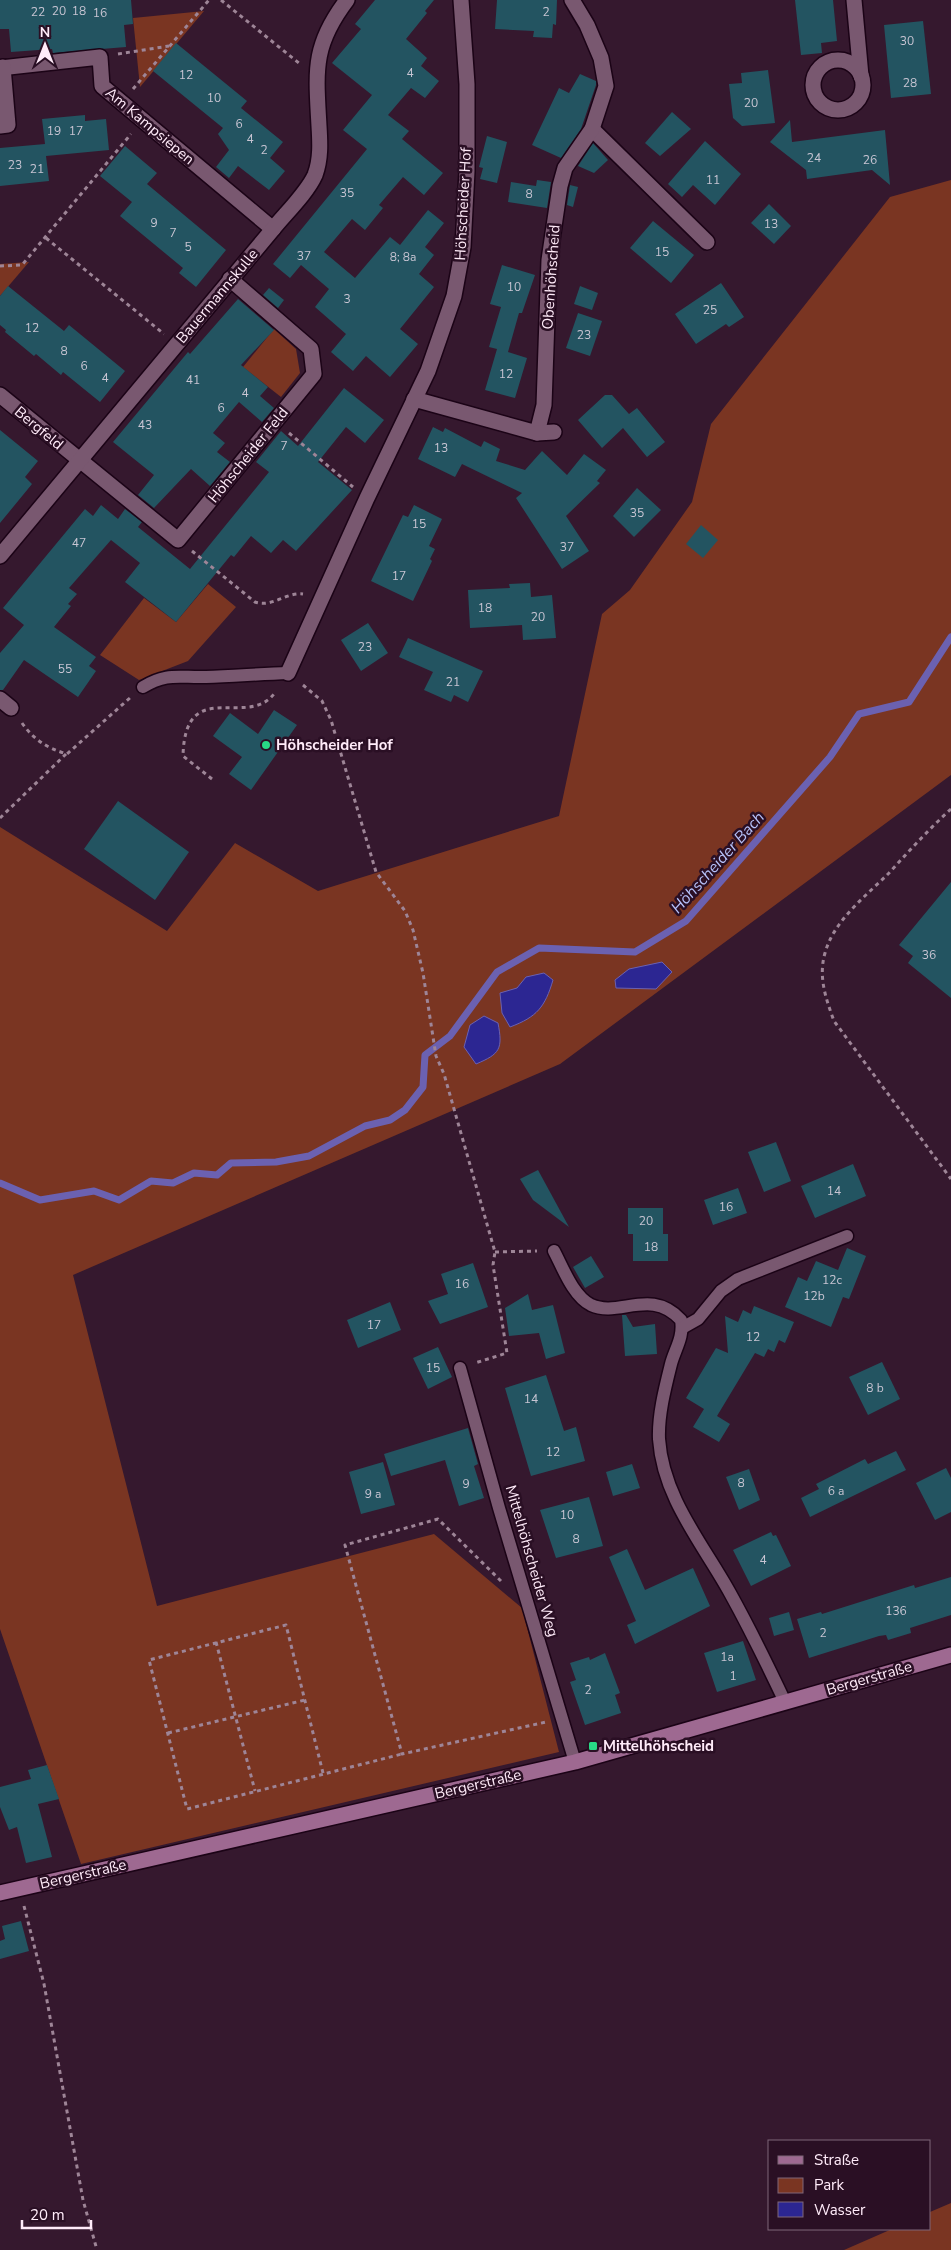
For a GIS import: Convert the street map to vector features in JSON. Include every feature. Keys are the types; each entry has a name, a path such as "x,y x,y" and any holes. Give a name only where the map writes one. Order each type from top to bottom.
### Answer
{"street":[{"name":"Bauermannskulle","path":"0,556 78,460 273,230 311,181 318,165 320,145 317,69 325,34 347,0"},
{"name":"Höhscheider Hof","path":"288,673 367,498 428,371 454,296 463,247 467,171 467,84 460,0"},
{"name":"Obenhöhscheid","path":"537,433 544,405 549,260 560,186 565,168 592,129 601,107 606,86 606,77 587,25 572,0"},
{"path":"854,0 861,76"},
{"path":"0,126 8,125 1,68 100,57"},
{"name":"Am Kampsiepen","path":"100,57 102,86 273,230"},
{"path":"592,129 707,242"},
{"name":"Höhscheider Feld","path":"178,540 314,374 311,349 230,280"},
{"name":"Bergfeld","path":"0,395 78,460"},
{"path":"414,399 537,433 554,432"},
{"path":"78,460 178,540"},
{"name":"Bergerstraße","path":"0,1893 575,1762 951,1655"}],"lane":[{"path":"142,687 156,679 169,676 204,677 288,673"},
{"path":"682,1328 698,1318 721,1291 738,1279 847,1236"},
{"path":"554,1251 575,1290 591,1305 601,1307 649,1304 663,1307 674,1313 681,1320 682,1328 672,1362 660,1418 659,1438 662,1463 675,1499 743,1615 786,1702"},
{"name":"Mittelhöhscheider Weg","path":"460,1368 527,1605 575,1762"}],"path":[{"path":"122,103 209,0"},
{"path":"221,0 300,65 317,69"},
{"path":"100,57 169,46"},
{"path":"0,266 22,265 142,120"},
{"path":"46,238 176,344"},
{"path":"276,422 367,498"},
{"path":"178,540 255,602 268,603 293,594 302,594 319,602"},
{"path":"212,779 183,756 183,736 188,722 198,714 216,708 257,706 271,698 288,673 322,701 331,720 376,872 405,910 413,930 423,973 436,1056 444,1074 496,1252 493,1265 508,1353 460,1368"},
{"path":"0,818 67,754 142,687"},
{"path":"6,704 30,735 48,748 67,754"},
{"path":"951,810 931,827 837,928 827,947 823,968 825,996 834,1020 951,1179"},
{"path":"496,1252 554,1251"},
{"path":"402,1754 345,1545 438,1519 527,1605"},
{"path":"323,1773 286,1625 149,1660 187,1809 323,1773 561,1719"},
{"path":"216,1642 255,1791"},
{"path":"168,1733 305,1700"},
{"path":"19,1889 44,1984 83,2200 97,2250"}],"green space":[{"path":"204,11 140,87 133,18"},
{"path":"951,180 951,775 560,1064 73,1275 157,1606 434,1534 522,1608 559,1752 81,1864 0,1629 0,827 167,931 235,843 318,891 559,816 602,614 630,590 692,502 711,424 890,197"},
{"path":"29,262 0,296 0,264"},
{"path":"274,329 296,349 300,373 281,397 243,367"},
{"path":"208,584 236,607 188,661 139,680 100,655 144,598 176,622"},
{"path":"951,2203 951,2250 844,2250 890,2230 931,2230 931,2212"}],"water":[{"path":"662,962 672,972 656,989 616,988 615,980 629,969"},
{"path":"544,973 553,980 543,1004 533,1015 510,1027 502,1013 500,993 517,988 526,977"},
{"path":"484,1016 498,1023 500,1045 498,1050 490,1057 476,1064 464,1047 470,1025"}],"building":[{"path":"0,0 131,0 133,24 124,25 126,47 53,53 52,49 11,52 9,29 0,29"},
{"path":"375,0 434,0 425,11 427,13 406,39 427,58 421,66 439,81 425,98 411,88 388,115 409,131 402,139 443,173 424,195 403,177 379,205 383,208 365,230 352,219 324,252 355,278 390,237 400,245 428,210 444,223 425,247 434,255 419,274 434,287 400,329 418,344 390,377 366,356 353,371 331,352 346,334 315,307 329,289 301,265 290,278 273,264 367,149 343,130 372,95 332,63 361,29 355,24"},
{"path":"497,0 557,0 556,25 553,24 552,38 533,37 534,31 495,29"},
{"path":"795,0 833,0 837,41 821,43 822,53 801,55"},
{"path":"923,21 931,94 891,98 884,25"},
{"path":"176,43 247,101 241,108 283,142 270,158 285,171 269,190 238,166 229,178 216,167 229,150 218,134 223,128 153,71"},
{"path":"768,70 775,123 742,126 733,118 729,84 742,83 741,73"},
{"path":"580,74 596,81 596,85 581,129 561,158 532,145 559,88 569,93"},
{"path":"672,112 691,129 660,156 645,143"},
{"path":"85,115 85,121 106,119 109,150 46,156 49,181 0,186 0,148 45,144 42,119"},
{"path":"790,120 792,142 885,130 890,185 872,170 807,179 806,170 770,142"},
{"path":"487,136 507,142 497,183 480,179 483,168 479,167"},
{"path":"705,141 741,174 715,205 693,185 682,197 668,184"},
{"path":"593,143 608,160 594,173 578,166"},
{"path":"125,146 157,173 147,184 226,250 196,287 179,273 183,268 120,216 132,202 100,176"},
{"path":"537,180 551,182 547,208 508,202 511,182 536,186"},
{"path":"570,185 578,187 573,207 567,205"},
{"path":"769,204 791,226 774,244 751,223"},
{"path":"653,221 694,255 671,283 630,248"},
{"path":"502,265 535,275 522,313 519,313 508,352 527,358 515,398 485,390 497,349 489,347 501,307 490,304"},
{"path":"721,283 744,317 729,327 726,324 696,344 675,314"},
{"path":"8,286 64,331 69,325 125,371 100,402 63,372 61,375 5,332 6,330 0,325 0,296"},
{"path":"580,286 598,293 592,310 574,304"},
{"path":"269,288 284,300 278,308 263,295"},
{"path":"238,299 274,330 241,365 268,387 260,396 274,408 262,422 239,402 213,433 225,443 217,452 230,462 210,486 191,469 154,508 138,495 154,475 113,442 188,352 190,354"},
{"path":"578,313 602,321 590,356 566,348"},
{"path":"344,388 384,420 365,443 346,427 318,462 352,490 296,551 283,540 271,553 251,536 234,557 231,555 176,622 125,582 140,563 111,540 69,588 77,594 68,604 71,606 54,627 96,657 89,666 96,671 78,697 24,660 3,690 0,690 0,653 24,625 3,608 85,509 93,516 101,505 118,519 125,509 142,522 138,527 190,569 269,472 256,462 281,431 298,446"},
{"path":"605,395 612,395 629,414 637,408 665,442 647,457 623,428 602,448 578,420"},
{"path":"433,427 443,432 445,428 481,447 484,441 500,449 496,461 525,470 542,451 567,475 584,454 606,470 597,481 600,483 566,516 589,551 562,569 516,498 522,493 462,464 455,477 418,459"},
{"path":"0,430 38,461 25,477 32,484 0,523"},
{"path":"637,488 661,510 634,537 613,516"},
{"path":"414,505 442,519 429,546 435,549 430,559 432,561 413,601 371,581 403,515 408,517"},
{"path":"701,525 718,540 703,558 686,544"},
{"path":"530,583 531,597 552,595 556,638 523,640 522,625 470,628 468,590 510,588 509,584"},
{"path":"368,623 388,653 361,671 341,640"},
{"path":"408,638 483,671 468,702 454,695 451,702 424,690 433,672 399,657"},
{"name":"Höhscheider Hof","path":"274,710 297,725 251,790 229,774 242,757 213,736 230,713 258,734"},
{"path":"118,801 189,852 155,900 84,849"},
{"path":"951,882 951,998 908,963 913,956 899,945"},
{"path":"776,1142 791,1181 764,1192 748,1152"},
{"path":"853,1164 866,1196 815,1218 801,1186"},
{"path":"538,1170 569,1227 533,1200 520,1179"},
{"path":"738,1188 747,1213 713,1225 704,1200"},
{"path":"628,1208 663,1208 663,1234 668,1234 668,1261 633,1261 633,1234 628,1234"},
{"path":"847,1248 866,1256 849,1299 843,1297 831,1327 785,1307 798,1277 807,1281 816,1261 838,1270"},
{"path":"591,1256 604,1277 585,1288 573,1267"},
{"path":"473,1263 488,1307 440,1324 428,1301 448,1294 441,1274"},
{"path":"528,1294 532,1310 553,1305 565,1353 546,1359 539,1333 509,1336 505,1308"},
{"path":"390,1302 401,1330 358,1348 347,1320"},
{"path":"754,1306 794,1322 785,1343 779,1340 774,1352 768,1349 764,1357 755,1353 717,1416 730,1424 719,1442 693,1427 704,1409 686,1398 716,1348 728,1353 725,1316 738,1322 743,1310 751,1314"},
{"path":"622,1315 626,1315 633,1327 655,1324 657,1354 625,1356"},
{"path":"438,1347 452,1377 428,1389 413,1358"},
{"path":"882,1362 900,1399 868,1415 849,1377"},
{"path":"546,1375 564,1431 576,1427 585,1461 531,1476 505,1388"},
{"path":"468,1428 478,1464 474,1466 484,1498 459,1506 445,1460 391,1476 384,1454"},
{"path":"896,1451 906,1470 810,1517 801,1498 819,1489 816,1484 865,1459 868,1464"},
{"path":"383,1462 395,1505 361,1514 349,1472"},
{"path":"632,1464 640,1488 613,1496 606,1472"},
{"path":"946,1468 951,1478 951,1512 935,1520 916,1483"},
{"path":"749,1469 760,1500 739,1510 726,1477"},
{"path":"589,1497 603,1546 556,1558 540,1510"},
{"path":"771,1532 773,1536 776,1535 791,1566 751,1586 733,1550"},
{"path":"627,1549 645,1590 693,1568 710,1606 635,1644 627,1625 636,1621 609,1557"},
{"path":"951,1577 951,1615 910,1628 911,1633 888,1640 886,1635 879,1636 809,1658 797,1619 821,1612 822,1614 914,1585 915,1588"},
{"path":"789,1612 794,1630 774,1636 769,1618"},
{"path":"743,1641 756,1680 717,1692 704,1653"},
{"path":"605,1653 620,1693 615,1695 621,1713 585,1725 570,1682 576,1680 570,1663 589,1657 590,1660"},
{"path":"47,1765 59,1799 38,1804 52,1857 26,1863 17,1827 9,1830 0,1807 0,1787 31,1779 28,1770"},
{"path":"21,1921 29,1951 0,1959 0,1941 5,1939 2,1926"}],"waterway":[{"name":"Höhscheider Bach","path":"0,1183 40,1200 94,1191 119,1200 151,1181 173,1183 194,1173 217,1175 231,1163 276,1162 309,1156 365,1126 390,1120 405,1110 423,1087 425,1055 450,1036 497,972 539,948 635,952 686,921 830,757 859,714 909,702 951,637"}],"place":[{"name":"Höhscheider Hof","path":"266,745"},
{"name":"Mittelhöhscheid","path":"593,1746"}]}
